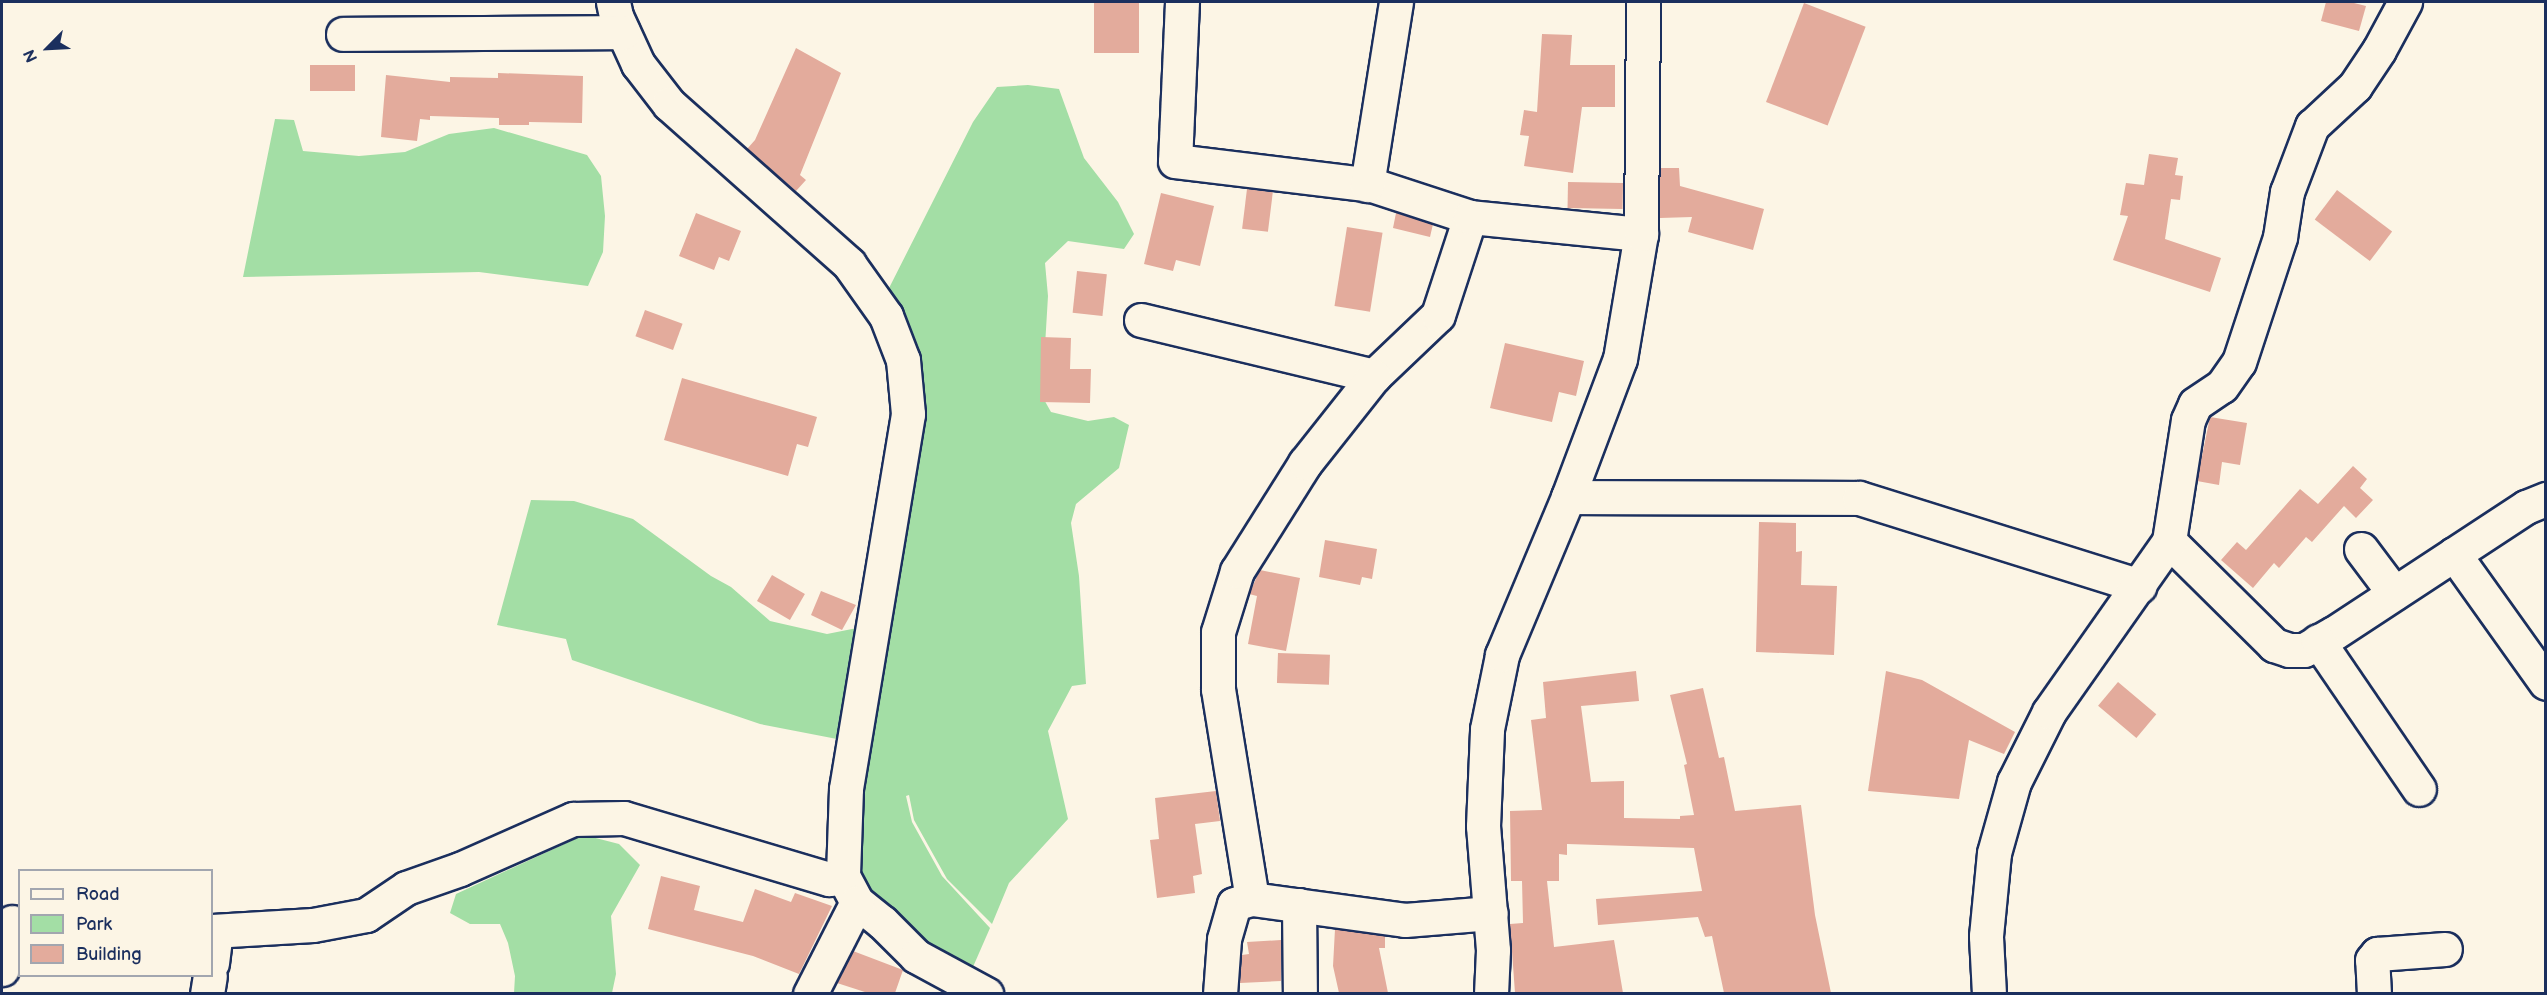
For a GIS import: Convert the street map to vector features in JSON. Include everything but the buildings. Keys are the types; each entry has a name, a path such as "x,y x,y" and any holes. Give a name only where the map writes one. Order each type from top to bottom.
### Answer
{"street":[{"path":"613,2 616,16 638,64 669,104 849,264 886,316 903,360 908,414 846,789 850,889 810,993"},
{"path":"1182,2 1175,161 1367,185 1470,217 1641,234"},
{"path":"1367,185 1396,2"},
{"path":"1491,993 1491,913 1483,826 1487,729 1502,655 1568,497 1620,359 1641,234 1642,2"},
{"path":"1989,993 1986,936 1994,853 2014,782 2049,712 2169,542 2188,420 2195,404 2222,386 2239,362 2280,237 2287,192 2312,126 2355,86 2379,50 2405,2"},
{"path":"343,34 623,32"},
{"path":"1252,899 1218,689 1218,632 1237,572 1305,463 1374,376 1438,315 1470,217"},
{"path":"1141,321 1374,376"},
{"path":"1568,497 1860,498 2139,586"},
{"path":"2169,542 2274,645 2289,650 2304,650 2526,507 2546,499"},
{"path":"2361,549 2394,593"},
{"path":"2454,554 2546,683"},
{"path":"2318,641 2419,789"},
{"path":"213,942 366,915 406,888 460,869 573,819 624,818 829,879 850,889 916,956 986,993"},
{"path":"1220,993 1224,939 1234,904 1252,899 1405,920 1491,913"},
{"path":"1299,905 1300,993"},
{"path":"2,969 11,921"},
{"path":"2374,993 2372,960 2376,954 2445,950"},
{"path":"207,993 210,977"}],"green space":[{"path":"1028,85 1059,89 1084,158 1118,202 1134,234 1124,249 1068,241 1045,263 1048,296 1042,396 1051,412 1088,421 1114,417 1129,425 1119,468 1076,504 1071,523 1079,576 1086,684 1072,686 1048,731 1068,819 1009,883 992,924 947,879 914,820 909,795 906,796 912,822 942,876 990,928 969,976 867,908 848,837 907,418 884,298 973,122 997,87"},
{"path":"275,119 294,120 303,151 359,156 405,152 449,134 494,128 587,155 601,176 605,216 603,252 588,286 479,272 243,277"},
{"path":"531,500 574,501 633,519 711,576 731,587 770,621 827,634 862,627 837,739 760,724 572,660 566,639 497,625"},
{"path":"584,835 619,844 640,865 611,916 616,974 612,993 514,993 515,976 508,943 500,924 470,924 450,913 456,894"}]}
